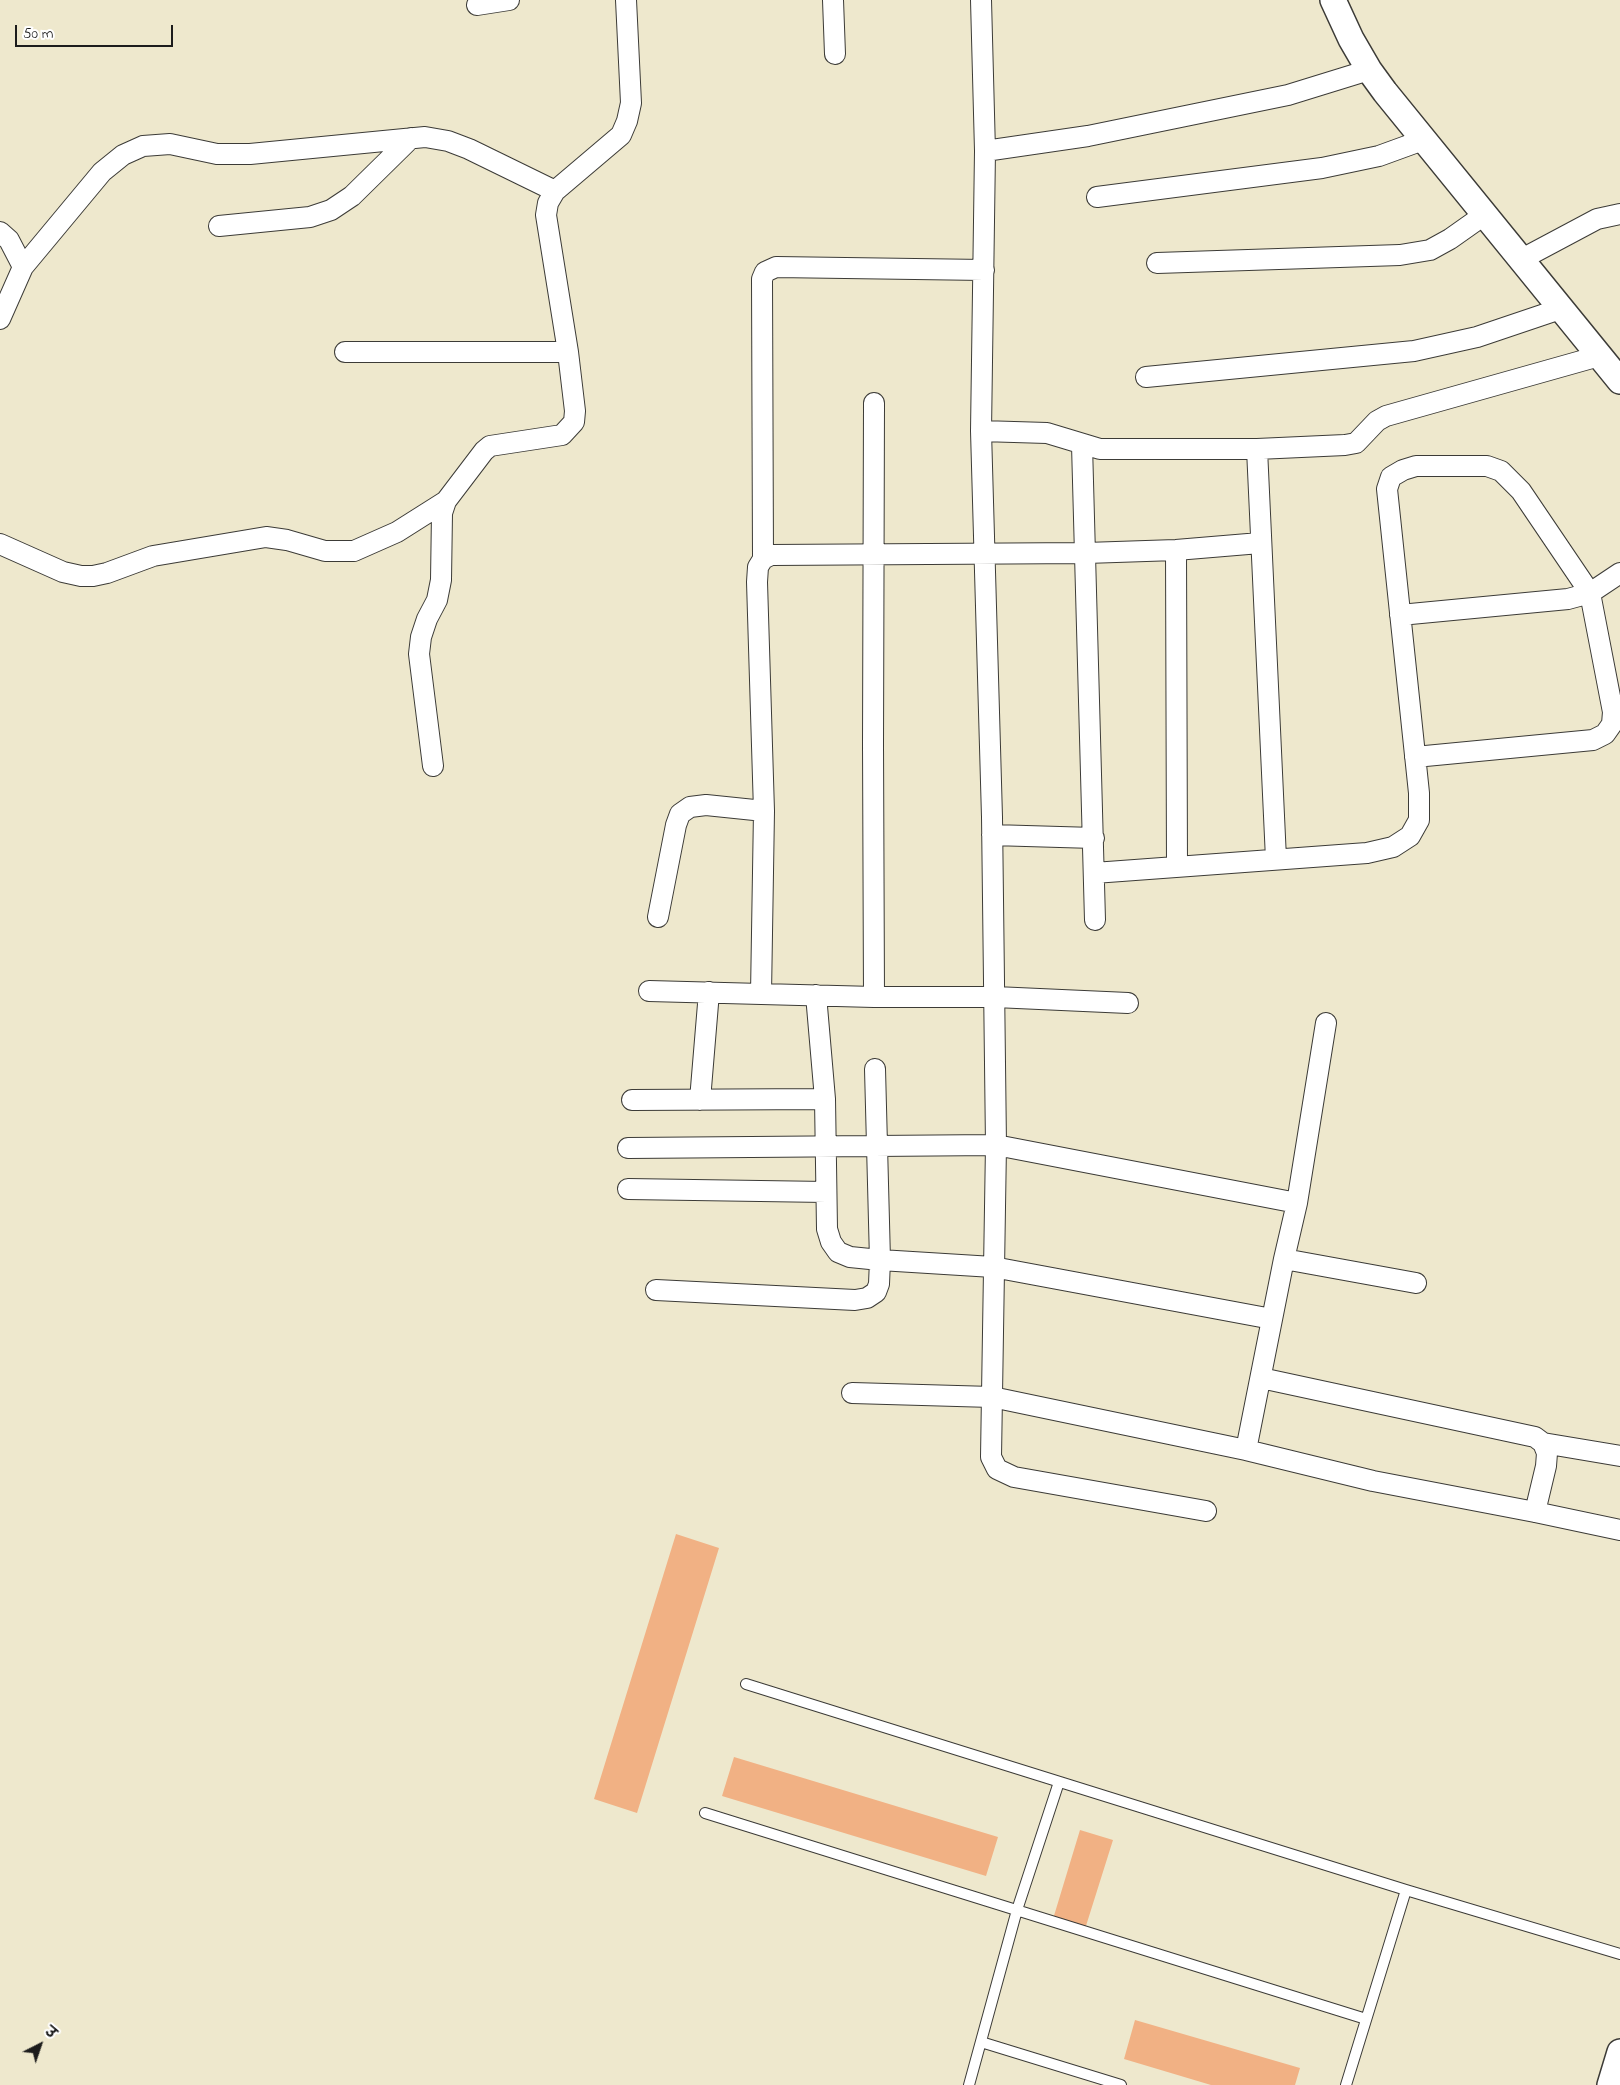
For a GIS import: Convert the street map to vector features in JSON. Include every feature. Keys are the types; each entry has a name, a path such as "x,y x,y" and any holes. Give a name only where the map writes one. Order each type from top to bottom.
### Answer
{"street":[{"path":"477,5 509,0"},
{"path":"433,766 419,654 421,637 427,619 437,600 442,580 442,513 446,501 490,446 562,435 574,422 576,411 546,215 548,203 555,192 621,135 627,121 631,103 626,0"},
{"path":"833,0 835,54"},
{"path":"981,0 985,151 981,431 986,554 995,996 996,1145 991,1457 997,1469 1014,1478 1206,1510"},
{"path":"1333,0 1351,39 1369,70 1423,140 1620,382"},
{"path":"985,151 1088,136 1278,97 1369,70"},
{"path":"0,319 20,260 102,172 123,155 143,146 170,144 217,154 250,154 425,137 448,141 555,192"},
{"path":"219,226 310,218 331,210 352,196 411,138"},
{"path":"1097,197 1322,168 1379,156 1423,140"},
{"path":"1520,260 1598,219 1620,214"},
{"path":"1157,263 1400,255 1430,250 1450,239 1484,215"},
{"path":"0,232 9,240 20,260"},
{"path":"761,994 764,811 757,582 758,567 762,559 762,279 765,272 776,267 984,270"},
{"path":"1146,378 1414,351 1476,338 1560,309"},
{"path":"345,352 568,352"},
{"path":"981,431 1047,433 1100,450 1257,449 1345,446 1356,442 1377,421 1386,416 1599,356"},
{"path":"874,403 874,997"},
{"path":"1082,445 1095,920"},
{"path":"1257,449 1276,859"},
{"path":"1094,872 1367,853 1392,847 1410,836 1419,820 1419,792 1415,757 1400,615 1387,489 1391,477 1403,470 1416,466 1487,466 1501,471 1521,491 1590,593 1613,712 1612,724 1605,734 1593,740 1415,757"},
{"path":"0,544 62,572 81,576 107,574 154,556 266,537 287,540 325,551 354,551 397,532 446,501"},
{"path":"762,559 771,554 986,554 1176,550 1260,543"},
{"path":"1176,550 1177,867"},
{"path":"1400,615 1568,599 1590,593 1620,573"},
{"path":"658,917 676,825 680,814 690,807 706,804 764,811"},
{"path":"992,834 1094,838"},
{"path":"648,991 874,997 995,996 1128,1003"},
{"path":"700,1100 709,992"},
{"path":"816,995 825,1099 827,1229 831,1242 838,1252 850,1257 880,1260 993,1267 1272,1319"},
{"path":"1246,1450 1297,1203 1326,1023"},
{"path":"656,1290 855,1300 867,1298 876,1292 879,1284 880,1260 875,1070"},
{"path":"632,1100 825,1099"},
{"path":"628,1148 996,1145 1297,1203"},
{"path":"628,1189 826,1192"},
{"path":"1284,1259 1416,1283"},
{"path":"1261,1378 1535,1436 1543,1442 1620,1456"},
{"path":"852,1393 992,1397 1246,1450 1373,1481 1620,1530"},
{"path":"1535,1512 1546,1466 1547,1453 1543,1442"},
{"path":"1610,2085 1620,2052"}],"lane":[{"path":"746,1684 1406,1890 1620,1954"},
{"path":"969,2085 1017,1910 1059,1782"},
{"path":"705,1813 1366,2019"},
{"path":"1346,2085 1406,1890"},
{"path":"981,2042 1121,2085"}],"building":[{"path":"676,1534 719,1548 637,1813 594,1799"},
{"path":"734,1757 998,1837 986,1876 722,1796"},
{"path":"1080,1830 1113,1840 1085,1929 1053,1919"},
{"path":"1135,2020 1300,2068 1295,2085 1211,2085 1124,2059"}]}
